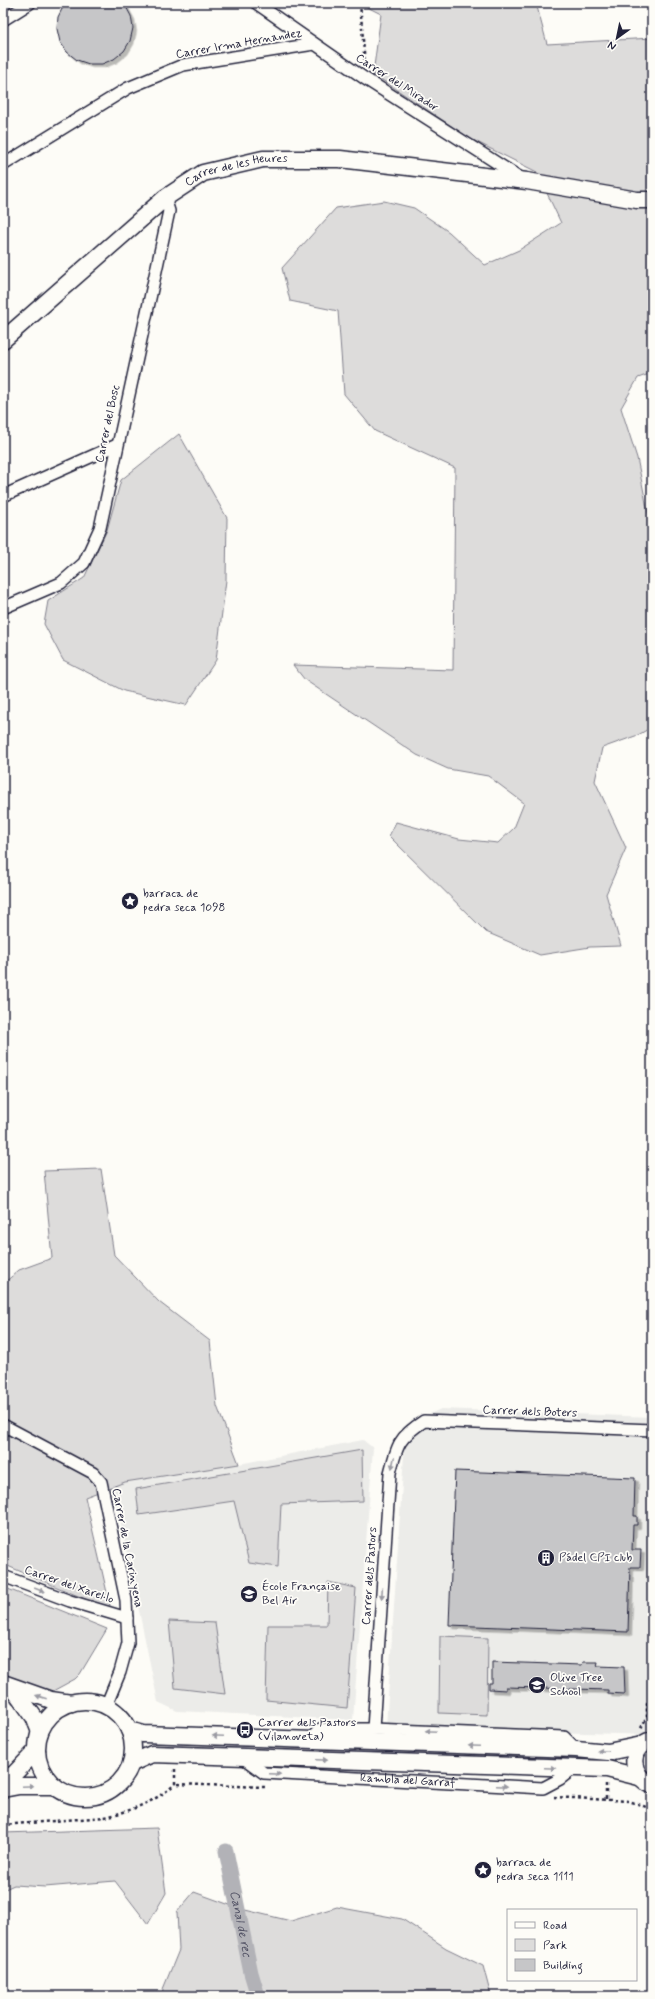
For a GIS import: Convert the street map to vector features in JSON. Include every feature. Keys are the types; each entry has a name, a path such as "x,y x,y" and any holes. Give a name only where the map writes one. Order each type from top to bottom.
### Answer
{"street":[{"path":"3,20 30,3"},
{"name":"Carrer del Mirador","path":"256,3 364,78 527,181"},
{"name":"Carrer Irma Hernandez","path":"3,165 128,88 183,65 314,44"},
{"name":"Carrer de les Heures","path":"3,340 165,198 203,173 263,159 340,159 527,181 637,200 652,200"},
{"name":"Carrer del Bosc","path":"3,608 60,583 84,563 100,528 169,211 165,198"},
{"path":"3,496 117,445"},
{"name":"Carrer dels Boters","path":"410,1430 424,1421 652,1430"},
{"name":"Carrer de la Carinyena","path":"3,1425 93,1473 101,1482 122,1577 127,1618 128,1643 120,1672 106,1706"},
{"name":"Carrer dels Pastors","path":"373,1729 390,1473 396,1446 410,1430"},
{"name":"Carrer del Xarel·lo","path":"3,1576 70,1602 127,1618"},
{"path":"8,1686 52,1700 71,1703 88,1701 106,1706 120,1716 136,1732 310,1740 576,1749 608,1752 647,1743"},
{"path":"8,1686 34,1717 40,1732"},
{"path":"71,1703 52,1714 40,1732 37,1750 40,1767 54,1786 64,1793 76,1797 89,1798 102,1795 118,1785 126,1775 132,1763 136,1732"},
{"path":"310,1740 320,1729 373,1729 564,1737 576,1749"},
{"path":"647,1743 635,1757 635,1770 647,1784"},
{"path":"3,1780 14,1774 37,1750"},
{"name":"Rambla del Garraf","path":"132,1763 152,1754 607,1769 647,1784"},
{"path":"3,1789 19,1786 54,1786"}],"path":[{"path":"360,3 365,66 364,78"},
{"path":"3,1825 105,1817 148,1802 164,1794 175,1784"}],"shaded area":[{"path":"441,1409 652,1417 652,1735 386,1727 406,1424"},
{"name":"École Française Bel Air","path":"363,1440 373,1448 353,1720 177,1711 158,1702 113,1486 125,1482 239,1464"}],"green space":[{"path":"359,3 536,3 547,44 652,38 652,373 638,378 621,408 637,458 648,513 652,520 652,727 638,735 602,748 595,781 626,848 606,894 621,946 590,947 540,955 486,932 389,836 396,822 459,839 498,843 514,828 524,803 488,776 448,769 417,755 305,680 293,665 453,670 455,468 375,431 344,394 338,311 290,301 282,268 336,208 384,201 414,208 449,232 485,265 519,250 561,223 537,172 471,139 373,74 381,14"},
{"path":"179,434 227,518 226,580 216,660 186,705 124,691 63,660 44,624 48,601 84,578 107,530 121,480"},
{"path":"101,1169 114,1255 159,1302 210,1341 217,1406 239,1464 125,1482 85,1497 111,1610 3,1564 3,1284 19,1270 52,1258 44,1171"},
{"path":"362,1450 363,1501 281,1504 278,1567 249,1563 234,1501 139,1515 136,1489"},
{"path":"328,1582 356,1588 347,1708 266,1700 268,1625 327,1625"},
{"path":"3,1587 107,1629 80,1674 75,1679 51,1692 33,1706 18,1705 3,1700"},
{"path":"169,1621 215,1623 225,1694 175,1688"},
{"path":"440,1636 488,1638 487,1715 439,1713"},
{"path":"157,1828 166,1893 148,1924 115,1881 45,1887 14,1885 3,1890 3,1833"},
{"path":"194,1892 241,1909 291,1921 337,1907 402,1919 446,1948 483,1966 491,1996 162,1996 163,1989 179,1950 177,1912"}],"building":[{"path":"65,3 124,3 131,16 133,28 130,41 124,51 114,59 102,64 89,64 77,60 67,52 60,42 57,29 58,17"},
{"name":"Pádel CPI club","path":"455,1471 635,1478 634,1516 637,1516 637,1525 633,1525 632,1550 641,1550 640,1567 630,1567 628,1632 449,1625"},
{"path":"492,1662 582,1665 583,1662 598,1662 597,1666 624,1667 625,1694 608,1693 608,1690 506,1687 506,1690 489,1689 489,1683 492,1683"}],"waterway":[{"name":"Canal de rec","path":"226,1851 251,1973 258,1996"}],"place":[{"name":"barraca de pedra seca 1098","path":"130,901"},
{"name":"Pádel CPI club","path":"546,1558"},
{"name":"École Française Bel Air","path":"249,1594"},
{"name":"Olive Tree School","path":"537,1685"},
{"name":"Carrer dels Pastors (Vilanoveta)","path":"245,1730"},
{"name":"barraca de pedra seca 1111","path":"483,1870"}]}
